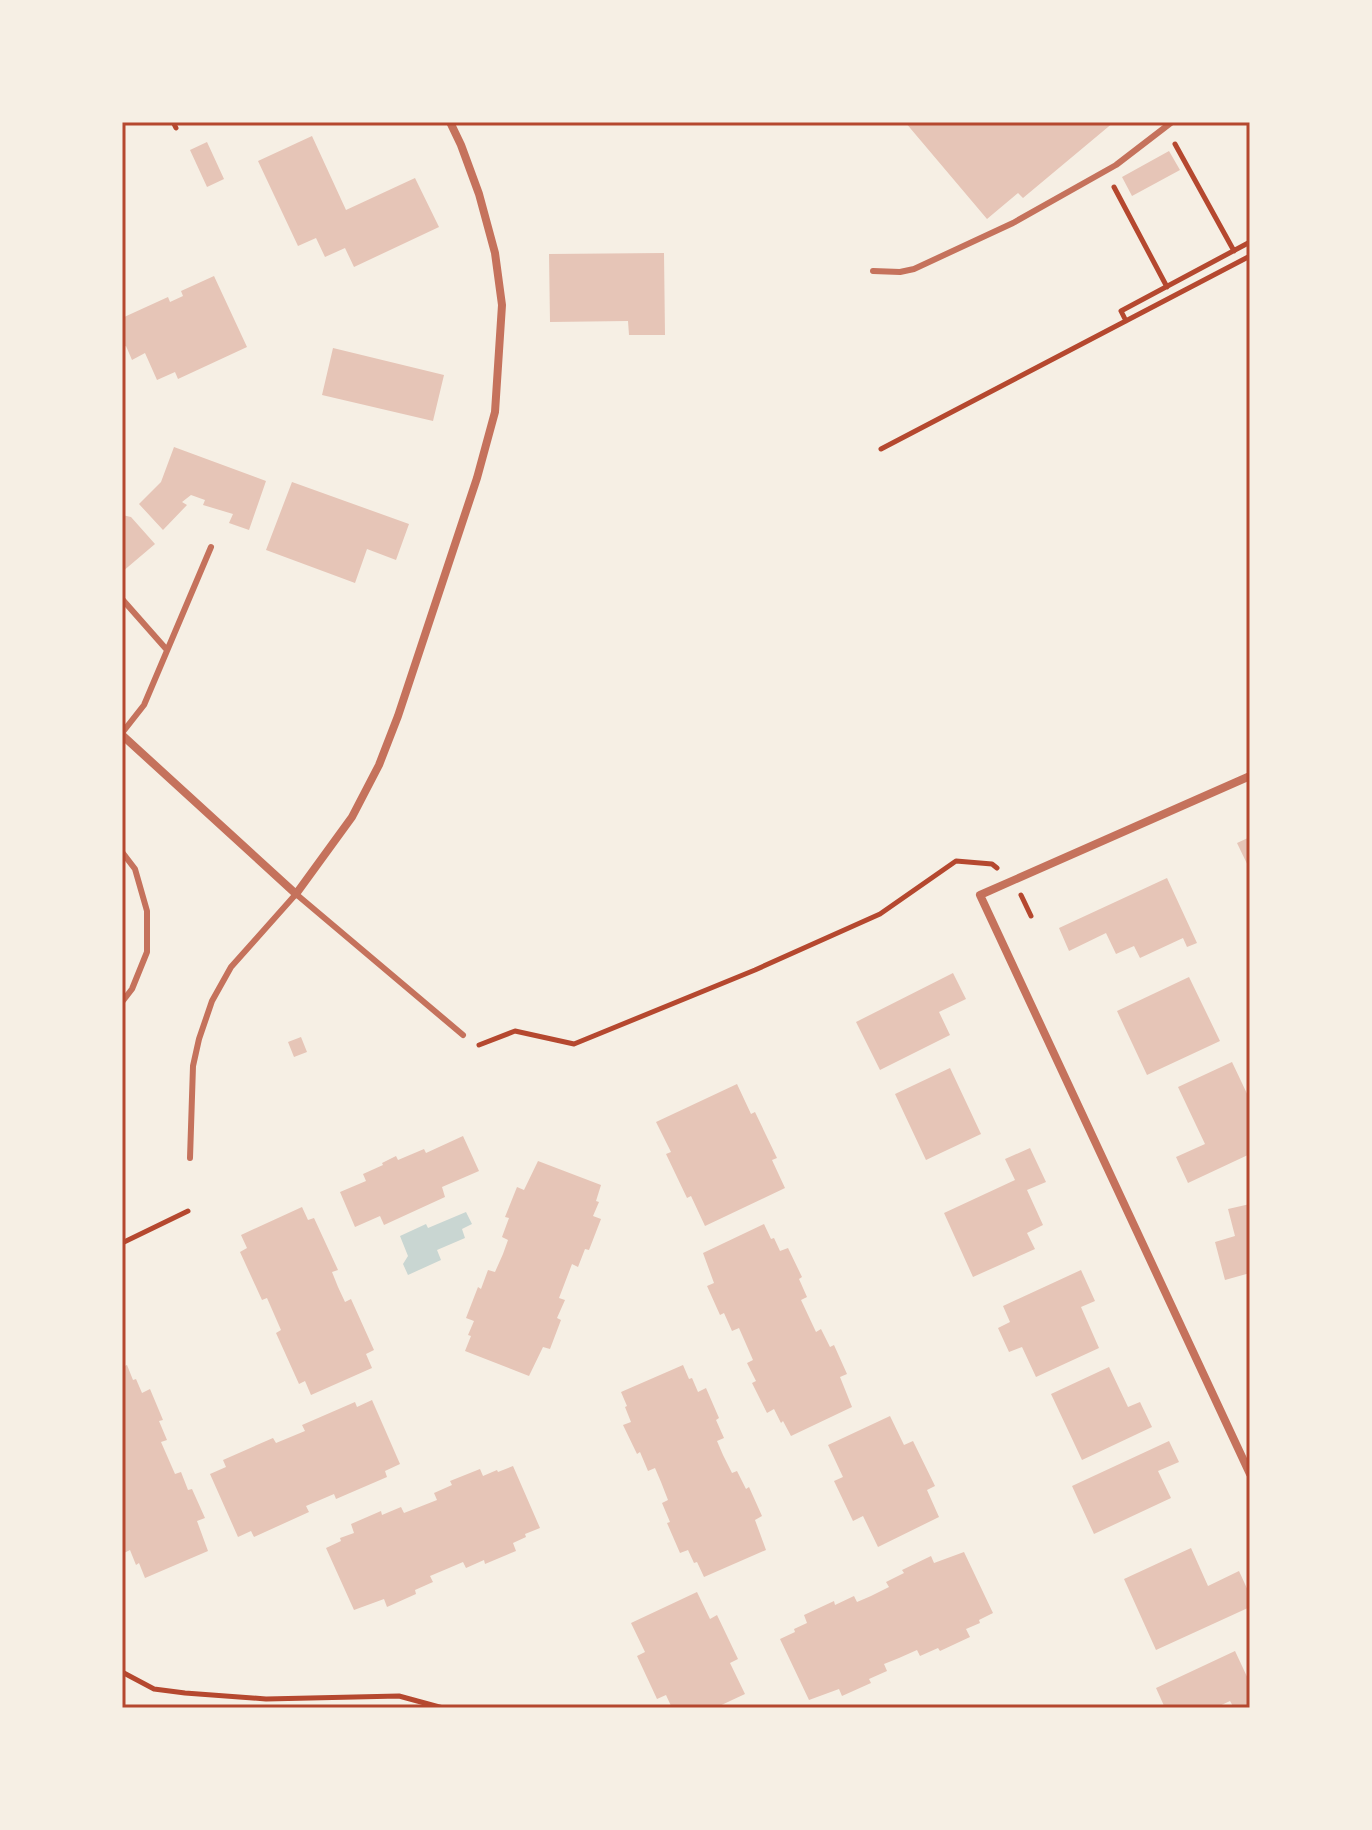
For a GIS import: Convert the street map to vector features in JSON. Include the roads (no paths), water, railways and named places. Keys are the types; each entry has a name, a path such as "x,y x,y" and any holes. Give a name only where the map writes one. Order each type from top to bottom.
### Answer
{"street":[{"path":"122,734 296,894 352,817 379,765 398,716 477,478 495,412 502,305 495,253 479,194 450,122"},
{"path":"1250,776 980,895 1250,1474"}],"lane":[{"path":"873,271 914,269 1013,223 1116,165 1172,122"},
{"path":"122,734 144,705 211,547"},
{"path":"122,599 167,650"},
{"path":"122,852 135,869 147,911 147,952 132,989 122,1002"},
{"path":"190,1158 193,1066 212,1001 231,967 296,894 463,1035"}]}
